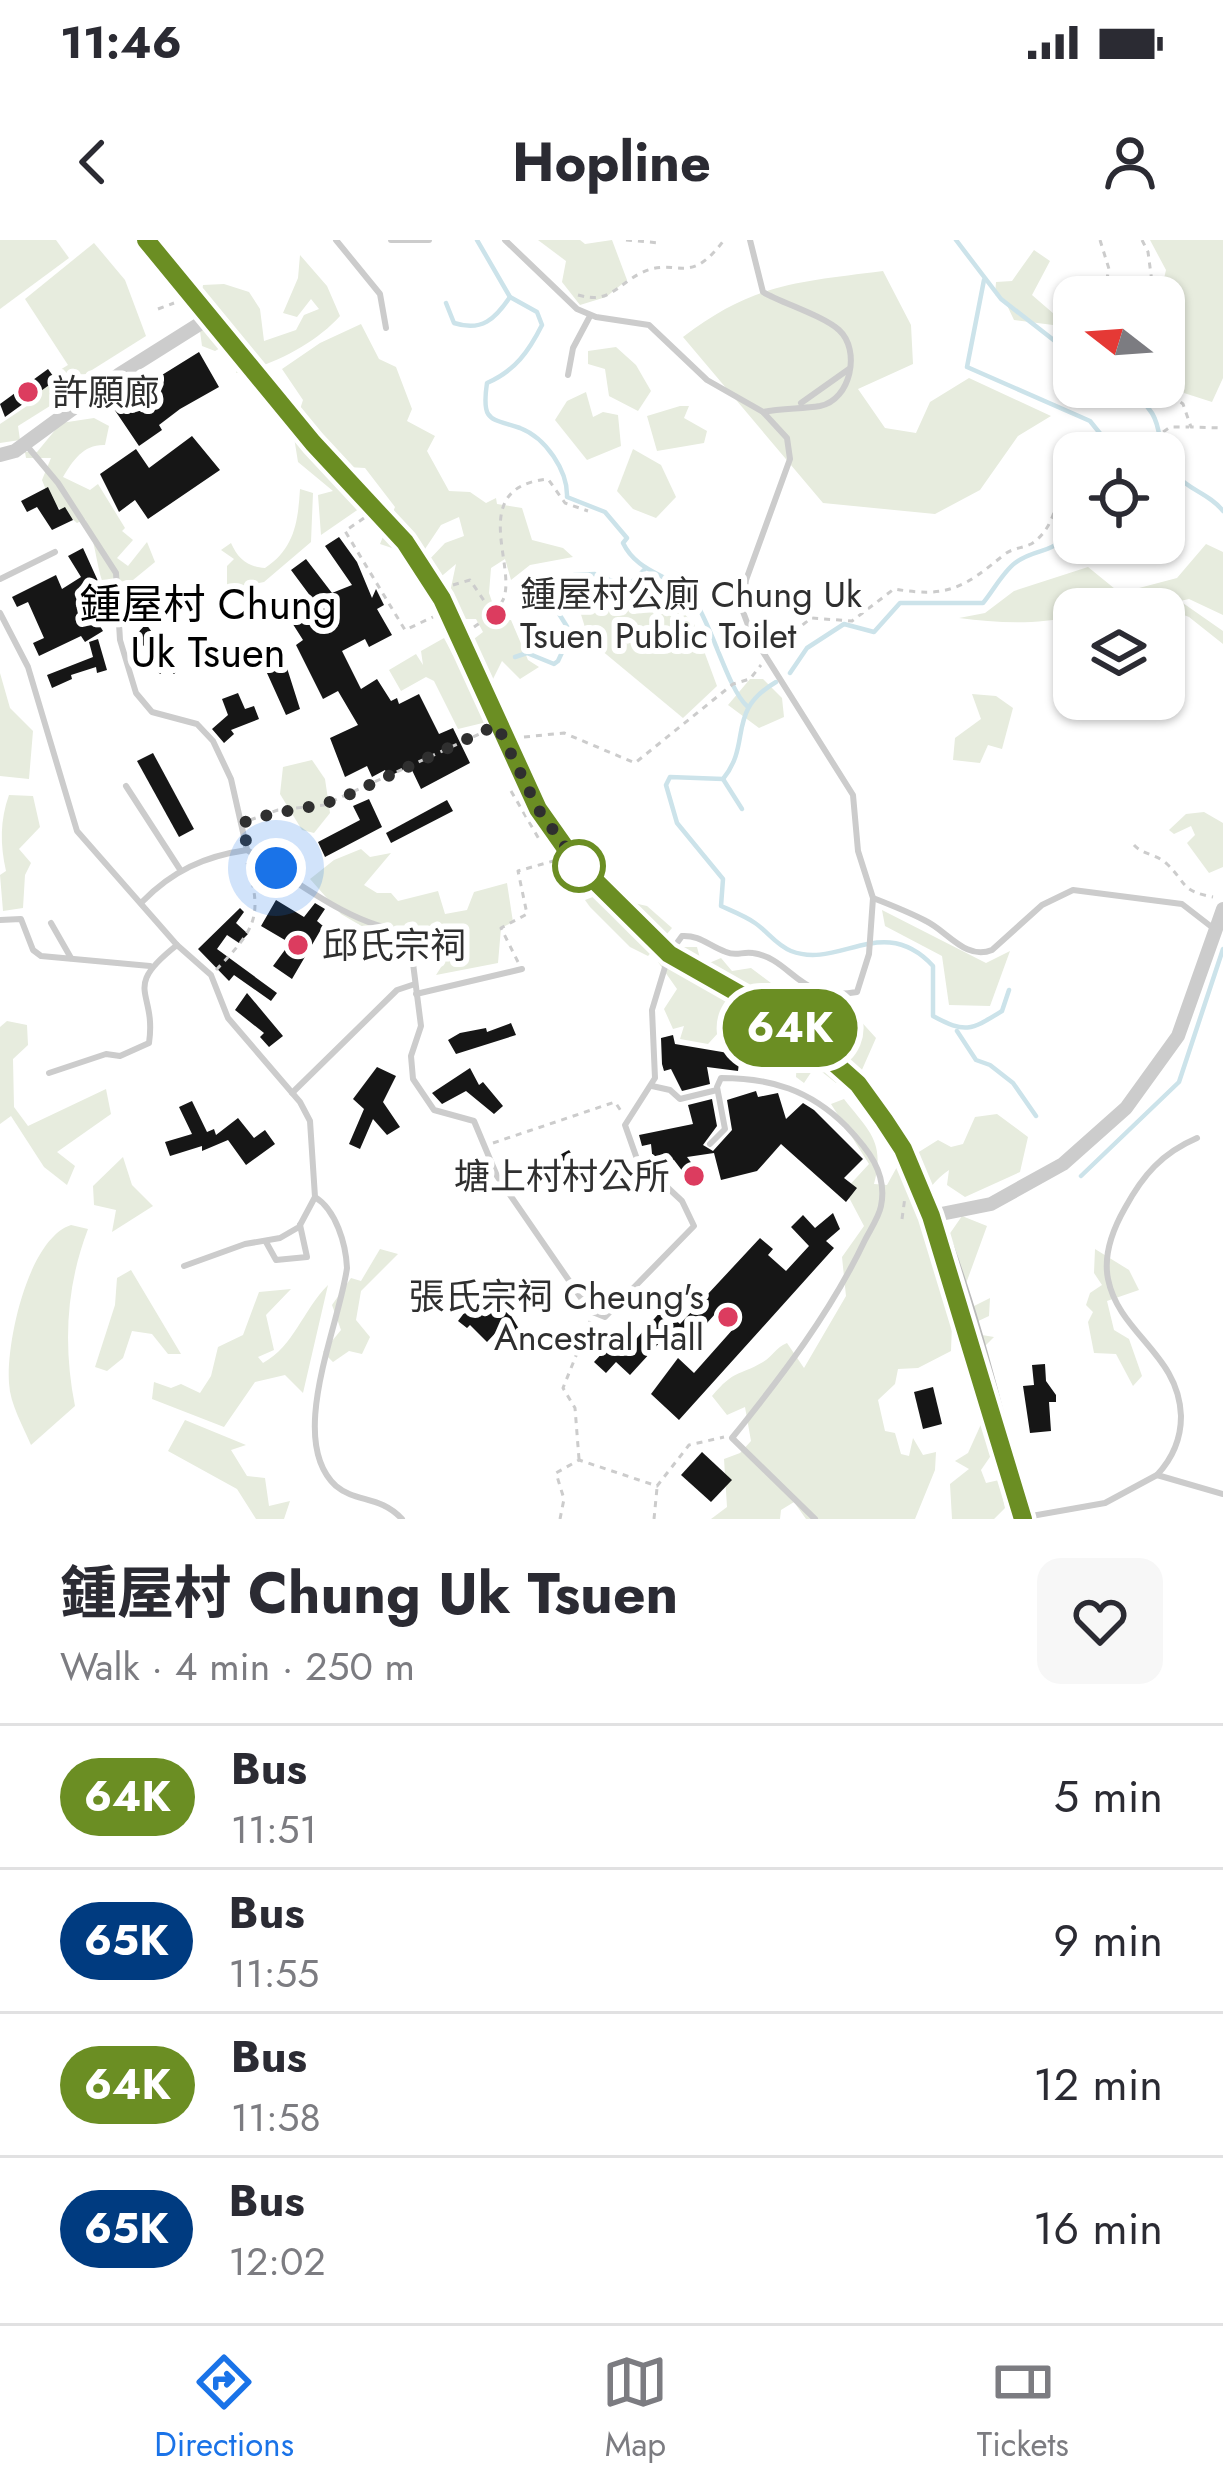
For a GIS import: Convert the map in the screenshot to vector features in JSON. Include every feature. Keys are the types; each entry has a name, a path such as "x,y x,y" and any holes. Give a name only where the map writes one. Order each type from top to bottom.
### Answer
{"main road":[{"path":"146,240 313,443 405,542 442,599 492,728 538,809 574,860 669,954 757,1004 858,1084 903,1149 931,1216 1023,1518"}],"street":[{"path":"0,455 25,443 208,318"},
{"path":"931,1216 991,1204 1063,1164 1119,1115 1155,1073 1178,1036 1222,903"}],"lane":[{"path":"336,240 380,294 386,328"},
{"path":"391,240 429,240"},
{"path":"142,902 181,871 211,855 248,850 345,910 386,930 409,932 421,1028 411,1056 413,1079 434,1110 474,1121 502,1184 592,1315 608,1315 695,1222 673,1192 633,1154 626,1117 652,1087 656,1071 652,1010 669,954 682,936 697,936 734,956 755,952 816,991 857,992 869,954 873,898 862,870 849,785 743,617 746,580 790,460 783,430 763,412 707,380 649,325 590,316 505,240"},
{"path":"750,240 763,292 838,328 853,351 852,367 838,394 824,406 763,412"},
{"path":"568,375 573,348 590,316"},
{"path":"798,405 852,367"},
{"path":"25,443 58,483 116,573 120,640 140,701 158,715 204,729 231,779 248,850"},
{"path":"0,579 55,551"},
{"path":"0,613 28,667 77,831 177,945 211,975 228,1018 310,1121 314,1197 300,1225 266,1242 244,1244 184,1267"},
{"path":"126,786 181,871"},
{"path":"873,898 932,923 952,941 985,954 1042,905 1073,890 1182,904 1216,930"},
{"path":"0,920 23,920 31,946 40,956 150,966"},
{"path":"51,923 71,958"},
{"path":"49,1073 106,1054 121,1056 149,1043 143,985 150,966 177,945"},
{"path":"292,1093 397,990 522,969"},
{"path":"710,1144 724,1129 717,1090 724,1078 782,1084 812,1098 873,1156 882,1205 824,1316 732,1438 815,1519"},
{"path":"652,1087 670,1090 680,1100 717,1090"},
{"path":"1023,1518 1106,1503 1157,1475 1181,1430 1180,1390 1167,1365 1115,1300 1107,1272 1108,1252 1115,1226 1150,1168 1196,1138"},
{"path":"314,1197 331,1212 346,1250 347,1268 315,1409 314,1446 322,1468 337,1486 383,1502 402,1519"},
{"path":"266,1242 276,1260 307,1257 300,1225"},
{"path":"1157,1475 1223,1494"}],"path":[{"path":"626,240 659,243"},
{"path":"554,287 593,299 614,295 640,273 686,271 708,261 724,240"},
{"path":"1100,240 1107,276"},
{"path":"1142,240 1150,276"},
{"path":"158,308 173,304"},
{"path":"1184,408 1191,427"},
{"path":"1164,432 1170,427 1223,428"},
{"path":"472,628 493,612 505,593 499,519 510,499 538,480 548,479 565,503 588,511"},
{"path":"356,504 367,516 346,531 405,630 440,613"},
{"path":"773,650 811,618 852,621 894,589 937,596 993,568 1007,552 1034,543 1053,515"},
{"path":"452,586 470,580 493,612"},
{"path":"518,738 564,734 635,763 733,684 750,679 762,664"},
{"path":"242,823 278,810 324,805 492,728 494,746"},
{"path":"508,776 512,798 536,837 563,866"},
{"path":"1134,845 1140,853 1166,862 1190,892 1222,903"},
{"path":"211,975 253,926 257,896 248,850"},
{"path":"522,969 501,928 527,914 518,871 559,860"},
{"path":"485,1146 615,1102 626,1117"},
{"path":"902,1219 906,1178"},
{"path":"579,1460 575,1408 563,1388 592,1315"},
{"path":"654,1519 657,1486 695,1441 732,1438"},
{"path":"560,1519 564,1499 556,1473 579,1460 657,1486"}],"shaded area":[{"path":"0,240 56,240 69,258 0,309"},
{"path":"538,240 585,244 612,240 627,280 606,297 580,305 562,282 566,261"},
{"path":"1150,240 1223,240 1223,378 1212,402 1185,393 1185,276 1165,276"},
{"path":"94,243 125,280 146,336 84,375 85,384 18,426 20,440 0,443 0,424 39,398 47,378 68,365 25,299"},
{"path":"1034,250 1050,261 1032,295 1053,313 1053,325 1014,320 1004,299 995,295 996,282 1012,281"},
{"path":"300,255 327,286 340,316 292,352 236,373 240,361 226,345 215,351 202,346 198,316 203,285 224,284 249,292 260,309 264,341 296,330 304,315 319,309 311,299 297,317 283,313 298,278"},
{"path":"883,271 911,325 913,364 858,389 885,428 916,433 930,402 969,378 1051,416 1018,436 980,490 935,514 823,503 683,337 755,295 801,282"},
{"path":"361,324 379,359 396,367 412,409 407,421 435,436 427,451 449,491 470,492 486,503 496,498 497,504 522,508 532,540 563,548 573,557 530,565 511,580 505,559 491,568 489,593 499,622 511,620 528,660 539,667 520,679 502,661 492,681 501,709 491,721 458,729 434,681 426,677 401,691 389,670 416,654 423,665 421,651 444,638 453,655 483,632 476,619 461,619 449,597 456,564 437,580 427,562 445,543 464,536 459,517 441,525 415,564 404,552 380,544 395,507 365,468 347,467 366,504 321,535 318,495 333,491 298,462 293,431 303,400 282,369 320,343"},
{"path":"616,347 636,365 651,391 638,411 609,396 605,369 588,364 588,351"},
{"path":"586,392 593,417 603,412 618,415 621,446 587,460 555,420 567,401"},
{"path":"689,406 684,418 707,431 704,443 657,451 647,416"},
{"path":"94,418 109,426 105,445 85,450 63,477 90,490 98,484 125,528 122,531 133,540 117,558 128,566 147,542 155,562 133,580 103,584 85,519 77,523 50,500 42,480 51,458 26,458 25,452 37,452 61,423"},
{"path":"633,449 661,465 676,497 656,518 633,509 617,491"},
{"path":"300,489 313,493 311,542 264,582 227,589 227,566 234,559 221,550 231,543 244,561 259,567 275,561 293,534"},
{"path":"1206,544 1223,552 1223,615 1185,600 1185,588 1139,588 1177,578"},
{"path":"1088,567 1114,588 1053,588 1053,620 959,618 985,613 1014,591"},
{"path":"653,582 694,624 717,686 683,718 589,640 578,605 585,592 633,598"},
{"path":"1185,604 1223,631 1223,644 1189,617"},
{"path":"0,673 10,708 33,731 29,779 0,776"},
{"path":"750,679 763,679 782,698 784,717 759,728 728,705"},
{"path":"972,694 996,696 1013,708 1002,749 988,745 980,763 953,760 955,738 981,719"},
{"path":"312,760 325,779 330,813 314,833 302,830 280,794 283,767"},
{"path":"9,795 33,796 40,827 19,849 31,863 25,875 23,908 3,911 2,832"},
{"path":"1204,812 1223,823 1223,867 1209,873 1187,843 1195,835 1191,826 1174,834 1169,830 1186,814"},
{"path":"361,849 370,857 391,853 364,885 377,893 391,893 398,901 438,891 445,914 467,910 474,892 507,883 513,922 501,928 498,963 436,975 443,964 437,956 420,961 415,928 402,926 392,945 349,956 370,931 341,914 310,879 334,860"},
{"path":"598,895 647,906 672,928 648,956 630,947 585,900"},
{"path":"882,910 986,963 1010,951 990,1006 949,1005 942,956 885,926"},
{"path":"669,947 697,947 702,966 721,958 732,971 751,968 834,1030 857,1017 876,1038 861,1072 836,1083 817,1068 816,1052 809,1049 812,1071 804,1083 796,1077 798,1041 790,1036 782,1042 785,1064 776,1071 724,1025 735,1020 775,1043 776,1035 732,1010 721,1015 719,1032 708,1044 680,1039 684,1026 673,1029 664,1009 677,989 658,962"},
{"path":"7,1021 27,1025 28,1045 13,1059 14,1107 28,1126 106,1089 111,1114 57,1152 75,1166 67,1185 44,1167 11,1116 0,1124 0,1027"},
{"path":"844,1099 876,1147 874,1184 887,1185 898,1165 938,1140 951,1147 963,1144 975,1117 997,1114 1028,1137 1020,1172 965,1197 947,1185 949,1170 925,1198 935,1255 962,1216 987,1226 964,1289 970,1308 990,1298 989,1316 974,1323 976,1334 994,1337 972,1359 962,1358 967,1336 963,1321 952,1323 951,1351 918,1368 898,1369 895,1384 878,1400 885,1431 895,1433 901,1454 909,1456 913,1438 923,1455 936,1452 935,1470 915,1519 806,1519 794,1502 781,1510 780,1519 711,1519 727,1507 724,1459 740,1453 751,1441 745,1407 727,1415 712,1396 731,1377 763,1362 787,1343 804,1368 846,1296 842,1257 864,1226 845,1190 869,1164 831,1104"},
{"path":"123,1157 132,1185 153,1206 112,1232 116,1210 94,1205 93,1186"},
{"path":"71,1225 88,1229 69,1316 75,1406 31,1445 10,1391 11,1343 32,1271 56,1234"},
{"path":"380,1249 398,1254 361,1291 356,1320 370,1337 362,1354 349,1351 333,1362 323,1352 341,1330 332,1305 351,1278 361,1281"},
{"path":"1095,1249 1129,1270 1139,1290 1107,1301 1114,1330 1129,1339 1142,1376 1133,1386 1116,1354 1094,1353 1088,1322 1093,1312 1086,1305 1090,1293 1102,1285 1094,1273"},
{"path":"131,1270 181,1354 168,1354 152,1334 132,1331 123,1358 107,1371 95,1367 115,1305 117,1278"},
{"path":"328,1285 303,1393 285,1375 255,1382 224,1427 152,1399 154,1382 171,1388 181,1384 200,1393 211,1376 218,1347 243,1335 259,1292 291,1289 266,1315 274,1350 258,1357 263,1363 283,1347"},
{"path":"185,1420 246,1445 231,1450 247,1476 265,1478 269,1506 290,1501 284,1519 256,1519 237,1489 168,1451"},
{"path":"982,1422 992,1454 981,1470 986,1483 999,1480 1005,1508 994,1519 952,1519 950,1484 969,1469 955,1461 968,1453"}],"building":[{"path":"199,352 219,387 180,409 139,446 112,406"},
{"name":"許願廊","path":"48,369 56,380 5,417 0,404"},
{"path":"192,436 220,470 148,519 135,500 119,512 100,474 136,449 149,468"},
{"path":"48,487 59,510 65,507 73,520 52,530 37,507 27,512 21,501"},
{"path":"339,537 357,562 372,598 376,589 384,605 377,609 392,635 369,647 365,639 342,651 361,689 377,679 391,701 397,698 399,704 419,694 439,734 453,728 470,763 421,789 410,766 388,777 385,770 372,777 367,766 345,777 330,738 358,725 338,691 323,699 296,645 303,640 289,618 314,601 291,570 306,559 332,593 352,585 325,546"},
{"path":"83,548 98,581 88,586 96,600 87,605 103,631 85,642 81,636 39,656 33,643 44,638 28,602 17,607 12,597 56,575 62,589 81,577 68,556"},
{"path":"146,624 179,669 174,674 167,668 160,674 150,662 156,657 134,637"},
{"path":"98,639 107,670 97,673 96,667 71,675 72,679 52,688 47,675 93,657 89,642"},
{"path":"270,645 282,671 287,668 300,709 286,715 262,662 256,664 251,653"},
{"path":"238,693 245,709 254,706 259,719 231,730 234,734 224,743 212,729 228,715 222,699"},
{"path":"153,753 194,829 179,837 137,761"},
{"path":"369,799 382,827 325,857 318,842 360,820 353,806"},
{"path":"447,800 453,811 391,843 386,833"},
{"path":"276,900 304,917 315,903 325,909 317,921 323,926 292,979 273,966 290,943 261,926"},
{"path":"240,908 244,912 236,923 248,934 239,943 227,935 217,949 277,993 271,1001 234,975 229,981 198,949"},
{"path":"247,993 283,1036 269,1047 260,1037 264,1033 235,1010"},
{"path":"511,1023 516,1035 456,1054 448,1040 460,1033 486,1028 487,1032"},
{"path":"673,1035 675,1044 740,1055 738,1071 707,1067 710,1084 682,1091 671,1069 664,1071 662,1064 661,1038"},
{"path":"377,1067 396,1076 383,1102 400,1127 387,1135 373,1119 360,1149 349,1144 364,1109 353,1099"},
{"path":"470,1068 479,1085 483,1082 503,1106 494,1114 466,1091 442,1104 432,1093"},
{"path":"756,1091 758,1097 778,1093 786,1119 803,1103 863,1159 844,1178 857,1188 846,1202 781,1144 757,1171 721,1180 714,1153 687,1157 705,1181 696,1189 674,1160 653,1163 651,1144 642,1146 639,1135 693,1124 688,1105 712,1099 717,1126 703,1145 713,1151 732,1130 727,1100"},
{"path":"192,1101 207,1132 214,1129 216,1135 238,1118 254,1138 265,1130 275,1144 246,1165 228,1140 202,1151 202,1146 170,1156 165,1142 192,1134 179,1107"},
{"path":"569,1150 588,1179 574,1195 565,1187 568,1183 556,1157"},
{"path":"833,1213 840,1229 826,1241 834,1248 679,1420 651,1394 678,1358 694,1373 734,1328 716,1313 679,1354 662,1340 630,1375 616,1362 606,1373 594,1362 617,1337 629,1347 663,1309 680,1324 760,1238 773,1249 768,1255 786,1271 809,1246 791,1227 803,1215 815,1228"},
{"path":"499,1296 519,1329 509,1337 501,1327 487,1342 470,1325 467,1328 458,1321 471,1304 480,1311"},
{"path":"1045,1364 1046,1381 1056,1395 1056,1402 1049,1402 1051,1431 1030,1433 1023,1386 1034,1385 1032,1365"},
{"path":"933,1387 942,1424 923,1429 914,1392"},
{"path":"702,1452 732,1480 711,1502 681,1475"}],"waterway":[{"path":"477,240 510,297 537,312 542,325 520,359 487,383 487,412 547,447 559,466 567,497 605,512 627,538 623,543 638,562 688,593 747,706"},
{"path":"956,240 1001,299 1053,340"},
{"path":"984,280 967,367 1090,421 1099,432"},
{"path":"446,303 454,323 472,326 493,317 510,297"},
{"path":"1148,408 1167,463 1187,485 1223,511"},
{"path":"790,673 807,648 844,624 874,632 900,603 983,603 1015,563 1053,546"},
{"path":"515,657 527,653 554,664 558,661 571,633 556,609 574,575 595,574 627,587 645,569"},
{"path":"776,682 750,705 737,752 723,779 670,777 666,785 677,823 723,879 721,906 751,920 791,951 826,954 879,943 915,951 933,966 933,1016 953,1025 975,1026 1002,1011 1009,990"},
{"path":"723,779 742,809"},
{"path":"1081,1176 1179,1082 1223,949"},
{"path":"957,1031 976,1060 1013,1083 1036,1116"}],"bus line":[{"name":"64K","path":"146,240 313,443 405,542 428,575 538,809 574,860 669,954 757,1004 822,1052 858,1084 884,1120 903,1149 931,1216 1023,1519"}],"place":[{"name":"許願廊","path":"28,392"},
{"name":"鍾屋村公廁 Chung Uk Tsuen Public Toilet","path":"496,615"},
{"name":"邱氏宗祠","path":"298,945"},
{"name":"塘上村村公所","path":"694,1176"},
{"name":"張氏宗祠 Cheung's Ancestral Hall","path":"728,1317"}],"district":[{"name":"鍾屋村 Chung Uk Tsuen","path":"208,628"}],"route":[{"path":"276,868 248,850 242,823 278,810 324,805 497,725 538,809 579,866"}]}
